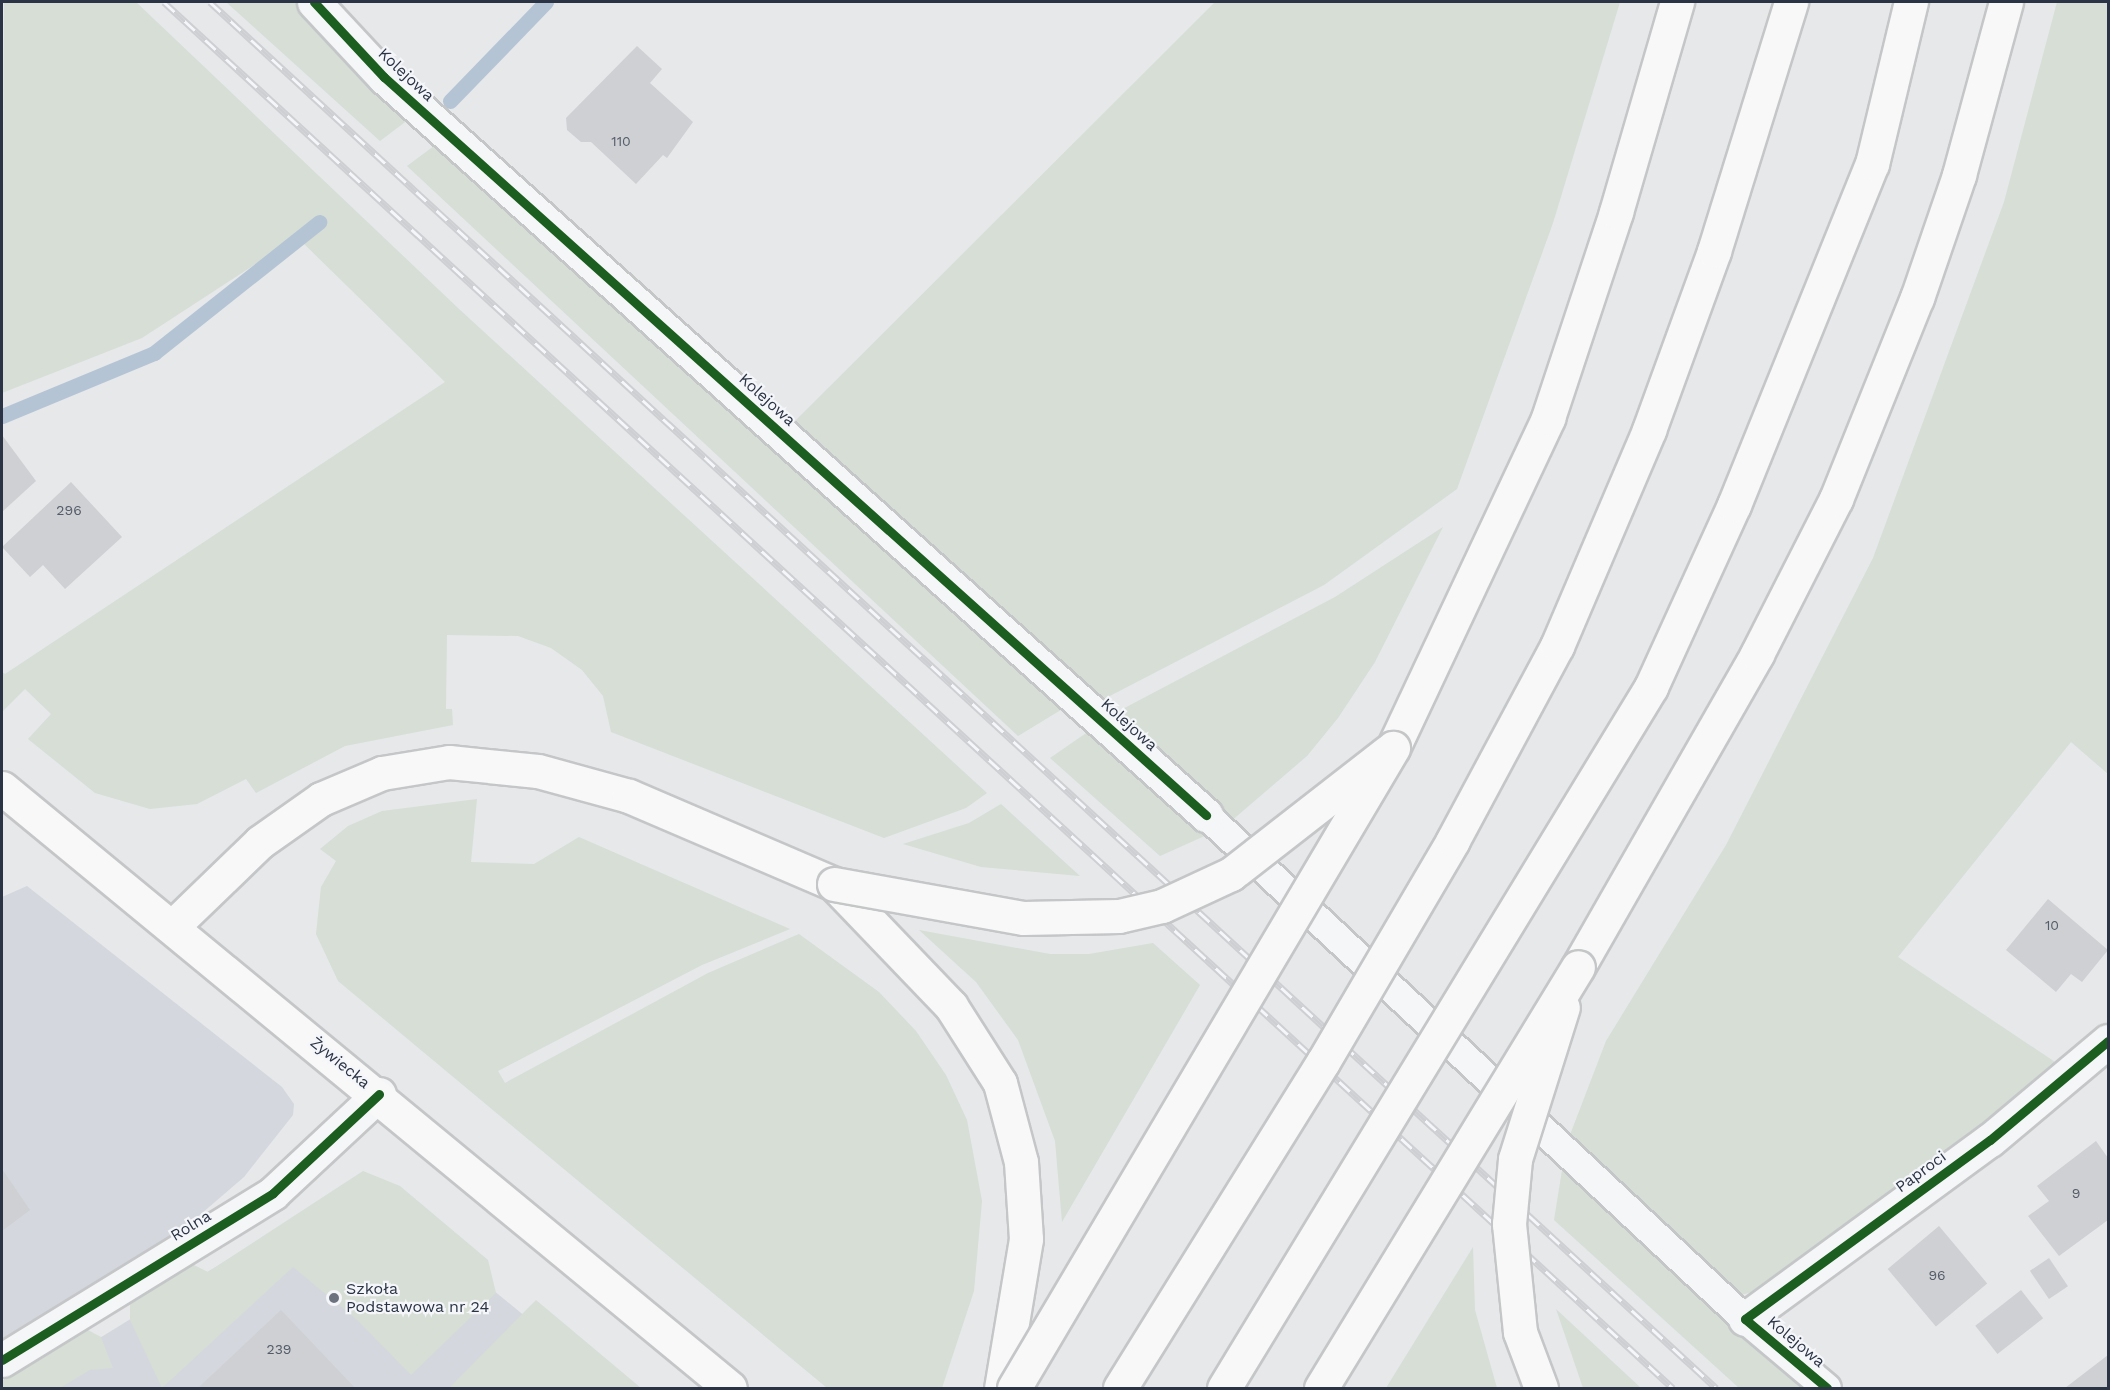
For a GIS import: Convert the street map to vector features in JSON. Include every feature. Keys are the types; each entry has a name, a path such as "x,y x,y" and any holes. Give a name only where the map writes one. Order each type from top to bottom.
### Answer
{"main road":[{"path":"1014,1389 1393,748 1548,418 1616,212 1677,2"},
{"path":"1120,1389 1323,1062 1454,840 1557,646 1649,430 1706,273 1771,80 1791,2"},
{"path":"1224,1389 1651,687 1734,505 1872,164 1911,2"},
{"path":"1322,1389 1578,967 1757,654 1836,499 1917,298 1959,175 2006,2"},
{"path":"172,927 260,842 321,799 415,765 489,762 629,796 834,884 1023,918 1119,916 1162,906 1240,868 1393,748"},
{"name":"Żywiecka","path":"2,788 379,1094 729,1388"},
{"path":"834,884 951,1006 1000,1083 1021,1161 1026,1239 1001,1389"},
{"path":"1541,1389 1518,1322 1509,1224 1515,1159 1534,1086 1578,967"}],"street":[{"name":"Kolejowa","path":"314,2 384,76 1206,814"},
{"name":"Paproci","path":"1745,1319 1990,1140 2109,1041"},
{"name":"Rolna","path":"2,1360 273,1193 379,1094"}],"lane":[{"name":"Kolejowa","path":"1206,814 1745,1319 1827,1389"}],"shaded area":[{"path":"4,2 136,2 458,308 987,793 966,808 884,838 611,732 603,696 582,670 551,648 518,636 447,635 446,709 452,709 453,725 345,746 256,793 246,779 197,804 150,809 95,793 28,739 51,714 25,689 2,712 2,672 5,674 445,382 297,237 142,338 2,393"},
{"path":"226,2 295,2 413,116 380,141"},
{"path":"1215,2 1620,2 1553,223 1457,489 1324,585 1102,700 789,427"},
{"path":"2057,2 2108,2 2108,774 2071,742 1898,957 2061,1066 1982,1130 1764,1289 1737,1296 1568,1140 1606,1041 1726,845 1873,558 2004,202"},
{"path":"438,143 626,319 1069,705 1018,736 407,166"},
{"path":"1443,527 1375,662 1338,718 1307,756 1230,822 1115,713 1335,597"},
{"path":"1092,729 1209,834 1160,856 1050,758"},
{"path":"477,799 471,862 534,864 579,837 790,929 702,965 498,1071 505,1083 708,973 799,934 879,992 916,1031 946,1075 967,1120 982,1201 974,1291 942,1388 827,1388 338,981 316,934 321,887 336,861 320,849 348,826 382,811"},
{"path":"1001,804 1080,876 981,867 903,844 969,823"},
{"path":"27,886 282,1087 294,1104 293,1115 244,1177 180,1232 2,1343 2,897"},
{"path":"919,930 1050,954 1089,954 1153,943 1200,985 1062,1222 1055,1141 1018,1040 976,982"},
{"path":"1563,1164 1807,1388 1739,1388 1554,1220"},
{"path":"363,1171 400,1186 488,1260 496,1293 411,1375 357,1320 293,1267 162,1388 130,1320 130,1301 192,1264 208,1272"},
{"name":"Szkoła Podstawowa nr 24","path":"385,1201 612,1388 18,1388 307,1211"},
{"path":"1473,1247 1475,1310 1497,1388 1386,1388"},
{"path":"536,1300 641,1388 449,1388"},
{"path":"1556,1309 1641,1388 1583,1388"},
{"path":"86,1329 101,1337 113,1368 90,1370 60,1388 2,1388 2,1381"}],"building":[{"path":"637,46 662,69 650,83 693,122 667,158 663,155 636,184 591,142 581,142 567,130 566,118"},
{"path":"2,435 36,481 2,512"},
{"path":"71,482 122,537 65,589 43,565 30,577 2,547"},
{"path":"2048,899 2108,950 2082,982 2071,974 2056,992 2006,950"},
{"path":"2096,1141 2108,1158 2108,1220 2059,1256 2028,1216 2049,1201 2037,1186"},
{"path":"2,1169 30,1210 2,1231"},
{"path":"1939,1226 1987,1283 1936,1327 1888,1269"},
{"path":"2049,1258 2068,1286 2049,1299 2030,1271"},
{"path":"2021,1290 2043,1318 1997,1354 1975,1326"},
{"path":"281,1310 355,1388 198,1388"},
{"path":"2108,1355 2108,1388 2065,1388"}],"waterway":[{"path":"450,101 546,2"},
{"path":"2,416 154,353 319,222"}],"railway":[{"path":"164,2 1673,1388"},
{"path":"210,2 1716,1388"}],"cycle path":[{"path":"314,2 384,77 1206,815"},
{"path":"1827,1388 1745,1319 1990,1140 2108,1041"},
{"path":"2,1360 273,1193 379,1094"}],"place":[{"name":"Szkoła Podstawowa nr 24","path":"334,1298"}]}
